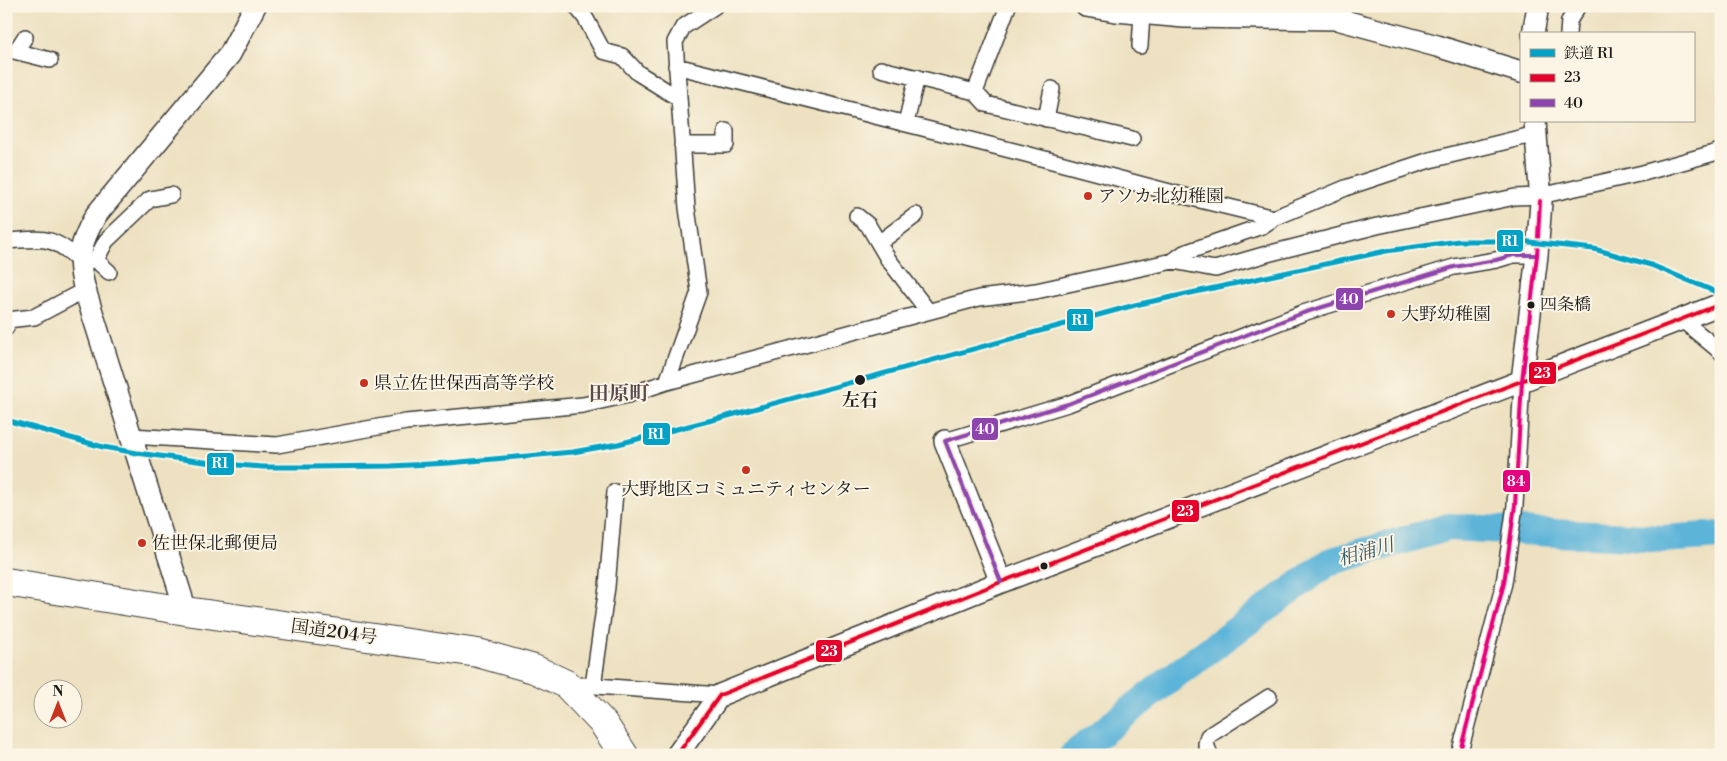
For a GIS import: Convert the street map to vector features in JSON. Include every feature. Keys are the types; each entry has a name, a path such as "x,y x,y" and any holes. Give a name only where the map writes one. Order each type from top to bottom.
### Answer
{"highway":[{"name":"国道204号","path":"6,582 186,611 478,652 534,669 566,684 603,722 624,755"}],"street":[{"path":"186,611 85,290 88,260 81,247 96,215 230,54 255,6"},
{"path":"576,6 586,19 603,51 622,56 638,73 678,98"},
{"path":"667,382 699,292 687,208 675,42 683,27 715,6"},
{"path":"975,92 1008,6"},
{"path":"1533,32 1538,6"},
{"path":"1568,32 1569,21 1578,6"},
{"path":"1094,7 1184,17 1337,19 1437,46 1520,72"},
{"path":"1140,46 1142,13"},
{"path":"11,50 25,37"},
{"path":"11,50 50,60"},
{"path":"676,66 1274,218"},
{"path":"881,69 975,92 986,104 1132,139"},
{"path":"906,123 917,77"},
{"path":"1046,118 1052,89"},
{"path":"1173,261 1184,253 1262,226 1274,218 1348,186 1536,128 1540,199 1537,256 1522,381 1515,505 1504,583 1459,755"},
{"path":"682,145 726,145 726,131"},
{"path":"131,436 277,445 406,422 583,405 628,395 667,382 979,298 1036,291 1173,261 1215,269 1377,226 1515,197 1540,199 1721,151"},
{"path":"88,260 150,199 171,195"},
{"path":"879,243 916,215"},
{"path":"857,216 868,225 888,259 928,311"},
{"path":"6,241 41,239 54,242 109,272"},
{"path":"1001,582 945,441 1068,404 1312,310 1454,267 1514,255 1537,256"},
{"path":"6,328 7,320 34,317 85,290"},
{"path":"566,684 720,695 1001,582 1721,304"},
{"path":"1681,319 1721,352"},
{"path":"593,686 608,587 616,492"},
{"path":"677,755 720,695"},
{"path":"1210,755 1206,744 1208,736 1269,697"}],"waterway":[{"name":"相浦川","path":"1073,755 1175,675 1329,562 1449,527 1663,539 1721,535"}],"rail line":[{"name":"R1","path":"6,420 103,447 212,463 263,467 391,466 449,463 573,452 618,444 1135,305 1386,251 1459,241 1520,241 1594,249 1651,265 1721,294"}],"transit line":[{"name":"84","path":"1459,755 1504,583 1515,505 1522,381 1537,255 1540,201"},
{"name":"40","path":"1001,582 945,441 1068,404 1303,313 1454,267 1496,260 1513,255 1537,255"},
{"name":"23","path":"677,755 720,695 1001,582 1721,304"}],"place":[{"name":"アソカ北幼稚園","path":"1088,196"},
{"name":"四条橋","path":"1531,305"},
{"name":"大野幼稚園","path":"1391,314"},
{"name":"左石","path":"860,380"},
{"name":"県立佐世保西高等学校","path":"364,383"},
{"name":"大野地区コミュニティセンター","path":"746,470"},
{"name":"佐世保北郵便局","path":"142,543"}],"district":[{"name":"田原町","path":"619,394"}]}
